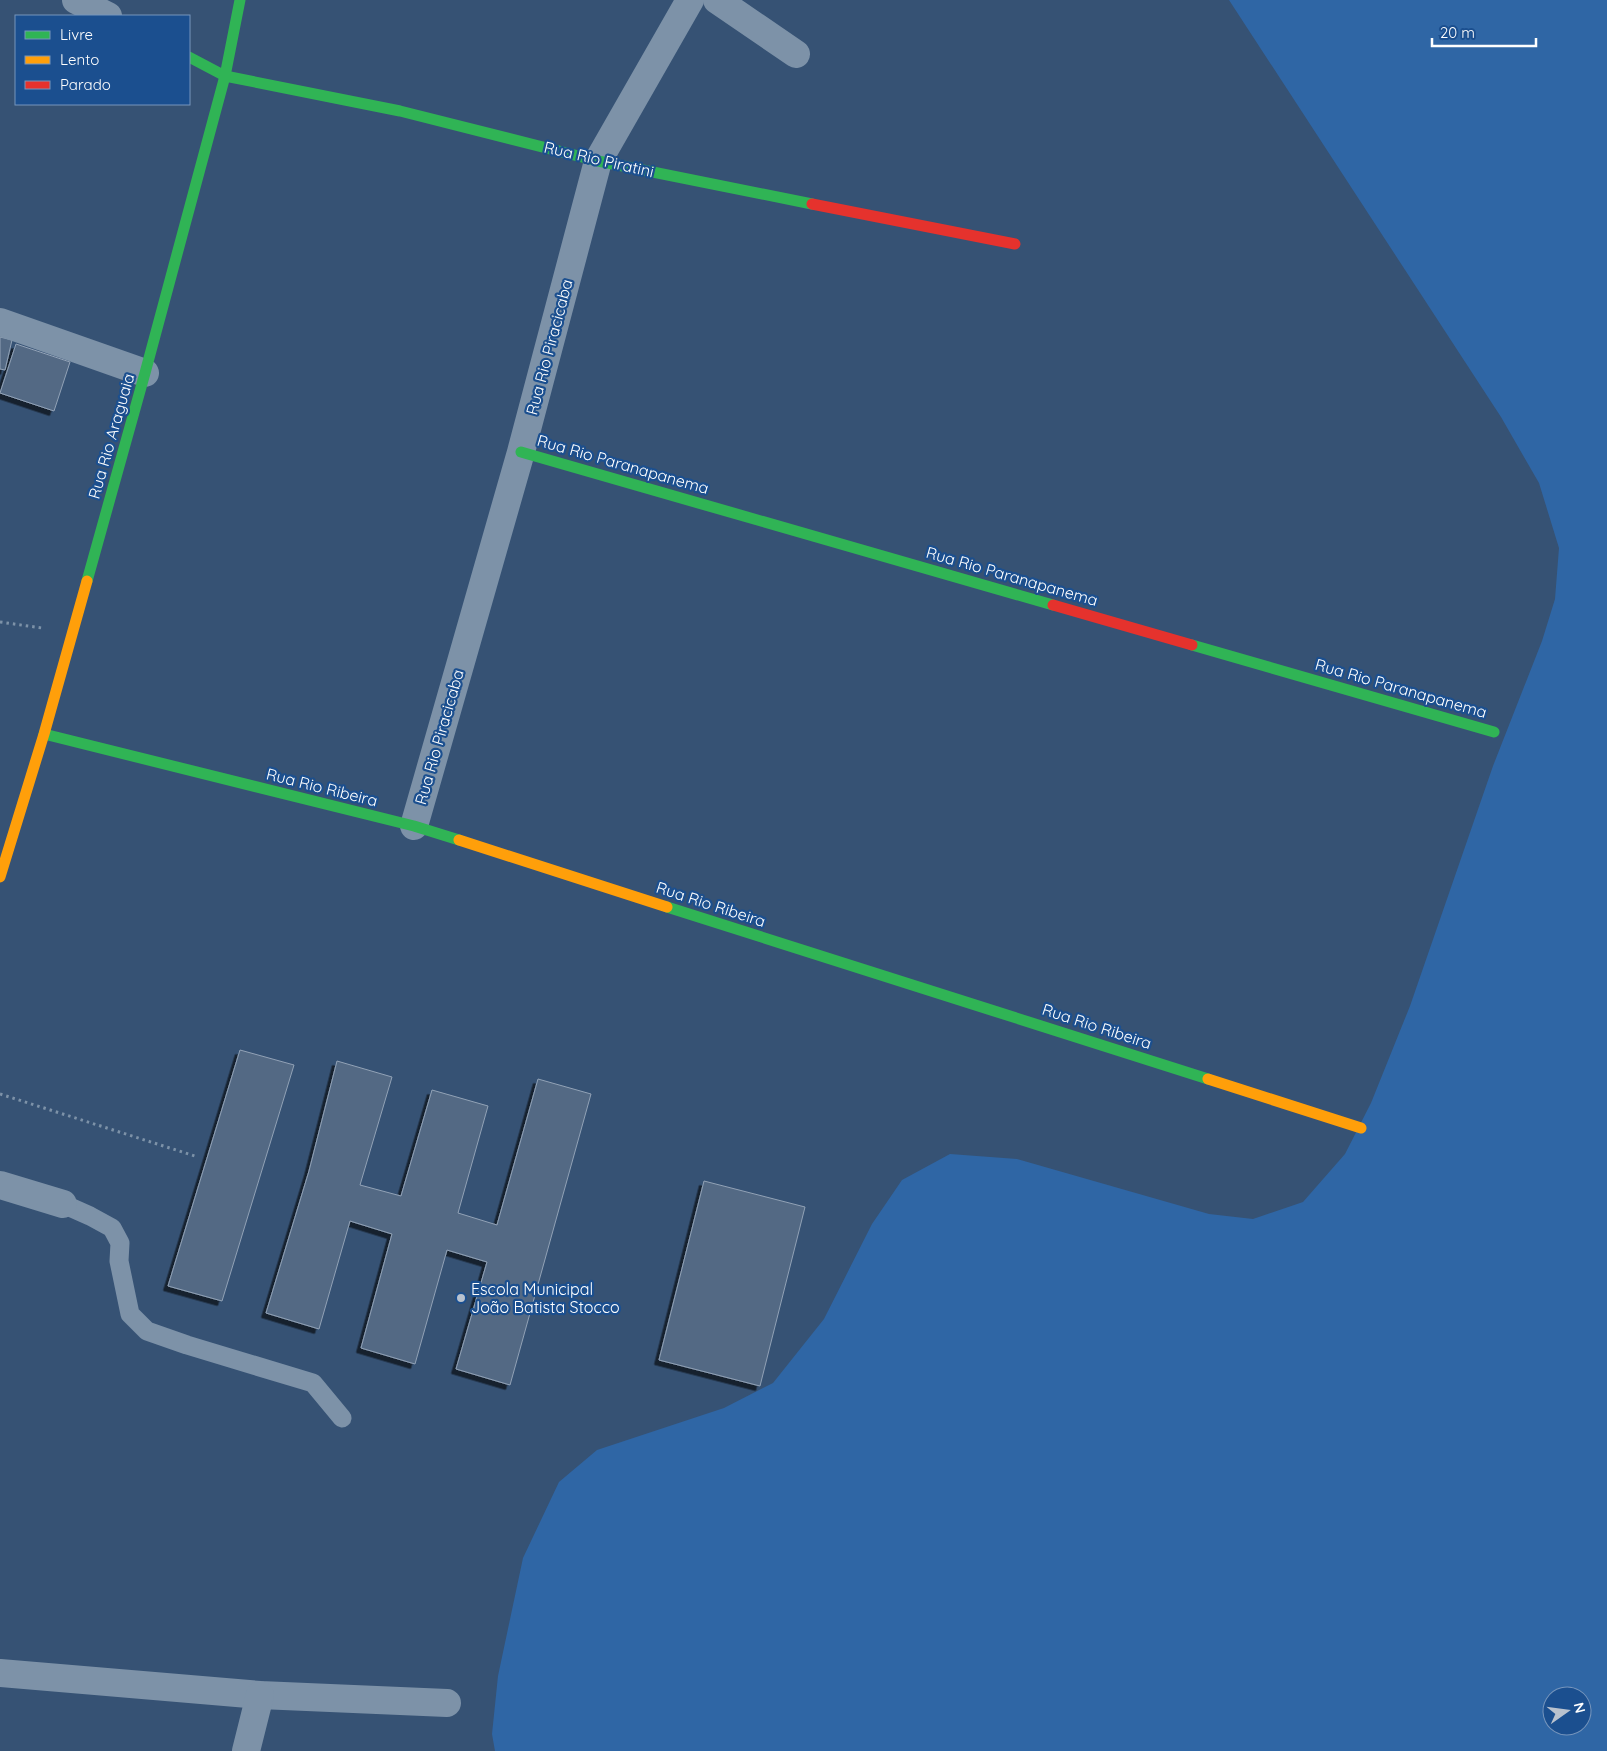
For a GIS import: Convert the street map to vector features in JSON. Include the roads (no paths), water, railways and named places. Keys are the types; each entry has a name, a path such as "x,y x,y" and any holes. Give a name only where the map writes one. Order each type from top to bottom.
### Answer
{"street":[{"path":"76,0 106,15"},
{"name":"Rua Rio Araguaia","path":"0,877 44,734 145,373 225,76 240,0"},
{"name":"Rua Rio Piracicaba","path":"414,826 521,452 598,161 690,0"},
{"path":"717,0 796,54"},
{"name":"Rua Rio Piratini","path":"190,58 225,76 400,111 598,161 1015,244"},
{"path":"0,322 145,373"},
{"name":"Rua Rio Paranapanema","path":"521,452 1494,732"},
{"name":"Rua Rio Ribeira","path":"44,734 414,826 1361,1128"},
{"path":"0,1185 63,1204"},
{"path":"0,1673 260,1694 447,1703"},
{"path":"246,1751 260,1694"}],"lane":[{"path":"63,1204 112,1228 120,1243 119,1261 130,1314 147,1330 187,1345 313,1383 342,1418"}],"place":[{"name":"Escola Municipal João Batista Stocco","path":"461,1298"}]}
